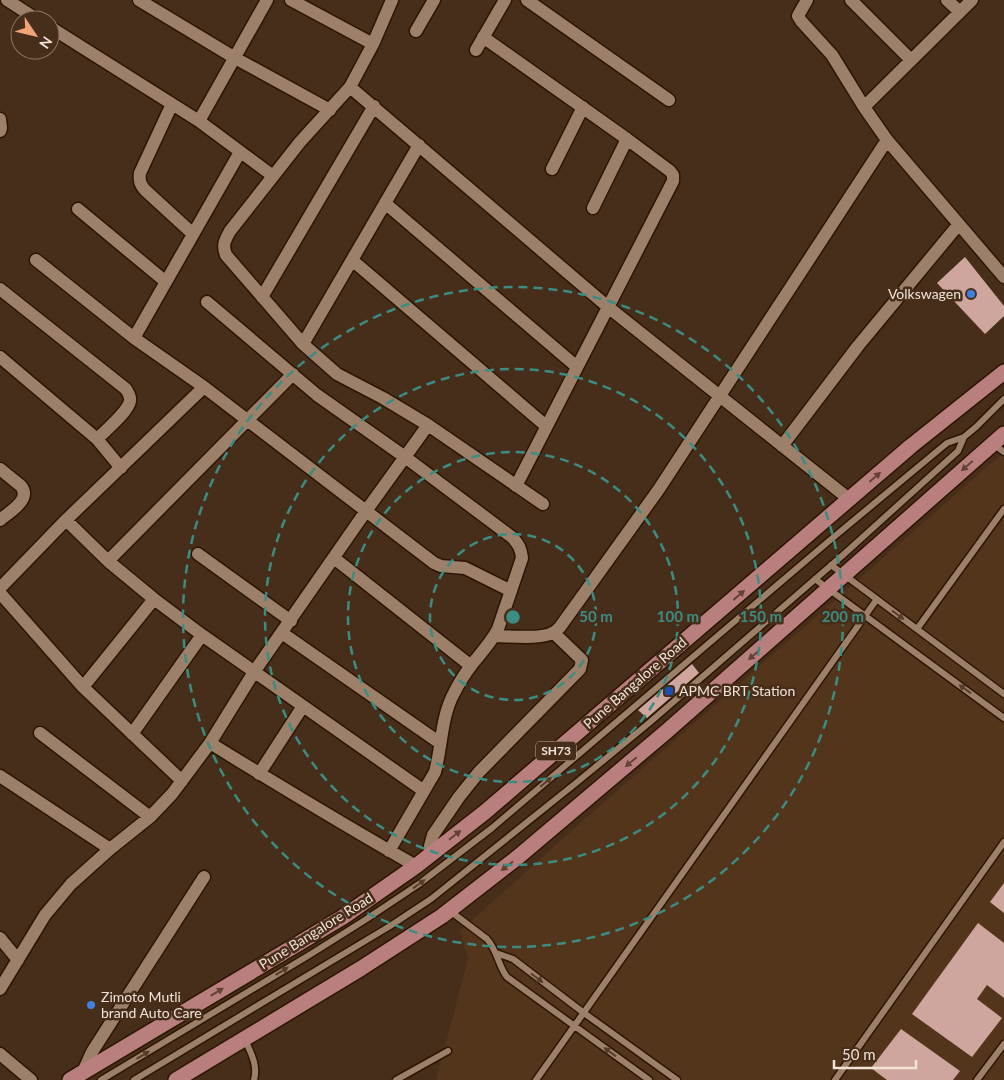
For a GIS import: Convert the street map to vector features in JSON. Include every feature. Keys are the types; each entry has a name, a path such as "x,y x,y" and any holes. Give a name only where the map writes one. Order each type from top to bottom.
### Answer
{"main road":[{"name":"Pune Bangalore Road","path":"76,1077 343,916 416,866 514,787 911,446 1004,372"},
{"path":"176,1080 360,969 449,911 518,857 652,744 844,575 1000,443"}],"street":[{"path":"7,0 22,10"},
{"path":"139,0 235,58 330,110"},
{"path":"199,121 267,0"},
{"path":"291,0 374,44"},
{"path":"392,0 374,44 350,87 300,142 230,231 224,245 226,254 303,344 337,374 383,398 428,425 543,504"},
{"path":"416,31 434,0"},
{"path":"476,50 506,0"},
{"path":"527,0 669,100"},
{"path":"807,0 800,11 799,19 832,55 887,140 1004,277"},
{"path":"947,0 960,12"},
{"path":"864,107 972,0"},
{"path":"853,1 911,60"},
{"path":"60,33 199,121 272,176"},
{"path":"483,37 670,171 674,180 516,486"},
{"path":"350,87 608,307 850,499"},
{"path":"172,104 140,173 139,179 140,185 193,234"},
{"path":"262,297 374,106"},
{"path":"552,169 583,107"},
{"path":"0,119 0,131"},
{"path":"593,208 628,140"},
{"path":"494,636 547,635 554,633 560,627 659,490 887,140"},
{"path":"303,344 420,145"},
{"path":"134,338 240,152"},
{"path":"385,203 577,367"},
{"path":"78,209 166,282"},
{"path":"782,446 858,346 959,224"},
{"path":"36,260 134,338 204,387 434,563 441,566 465,568 511,591"},
{"path":"352,260 546,426"},
{"path":"0,289 126,389 130,395 130,400 124,411 97,438"},
{"path":"207,302 317,395 406,457 513,538 519,544 521,550 522,558 494,636 471,666 454,693 447,709 435,772 389,851"},
{"path":"0,357 97,438 121,468"},
{"path":"108,561 292,374"},
{"path":"0,588 66,520 204,387"},
{"path":"0,989 50,909 71,884 150,816 182,781 210,743 254,672 428,425"},
{"path":"0,469 22,486 25,494 21,502 0,520"},
{"path":"66,520 108,561 154,599 254,672 424,791"},
{"path":"198,554 291,621"},
{"path":"334,558 471,666"},
{"path":"0,593 83,687 182,781"},
{"path":"83,687 154,599"},
{"path":"282,633 440,743"},
{"path":"430,854 433,835 479,772 580,669 582,660 554,633"},
{"path":"132,734 202,635"},
{"path":"259,774 303,706"},
{"path":"40,733 150,816"},
{"path":"210,743 416,866"},
{"path":"0,776 110,849"},
{"path":"76,1077 204,877"},
{"path":"0,938 18,960"},
{"path":"0,1054 31,1080"}],"lane":[{"path":"101,1080 311,954 419,884 492,828 947,443 964,437 1004,399"},
{"path":"134,1080 390,926 467,872 648,723 831,565 958,451 964,437"},
{"path":"917,629 1004,508"},
{"path":"831,565 1004,694"},
{"path":"815,579 1004,718"},
{"path":"536,1080 877,599"},
{"path":"835,1080 1004,842"},
{"path":"449,911 492,944 502,971 507,977 649,1080"},
{"path":"496,953 513,959 677,1080"},
{"path":"245,1038 255,1063 254,1080"},
{"path":"978,1080 1004,1044"},
{"path":"396,1080 448,1051"}],"shaded area":[{"path":"1004,452 1004,1080 436,1080 468,959 460,931 586,818"}],"building":[{"name":"Volkswagen","path":"965,257 1004,306 1004,316 985,334 937,283"},
{"name":"APMC BRT Station","path":"692,664 699,673 647,718 638,710"},
{"path":"1004,883 1004,913 990,902"},
{"path":"978,923 1004,943 1004,998 987,985 977,999 1002,1018 972,1057 912,1014"},
{"path":"901,1029 960,1071 953,1080 887,1080 871,1068"}],"place":[{"name":"Volkswagen","path":"971,294"},
{"name":"APMC BRT Station","path":"669,691"},
{"name":"Zimoto Mutli brand Auto Care","path":"91,1005"}]}
